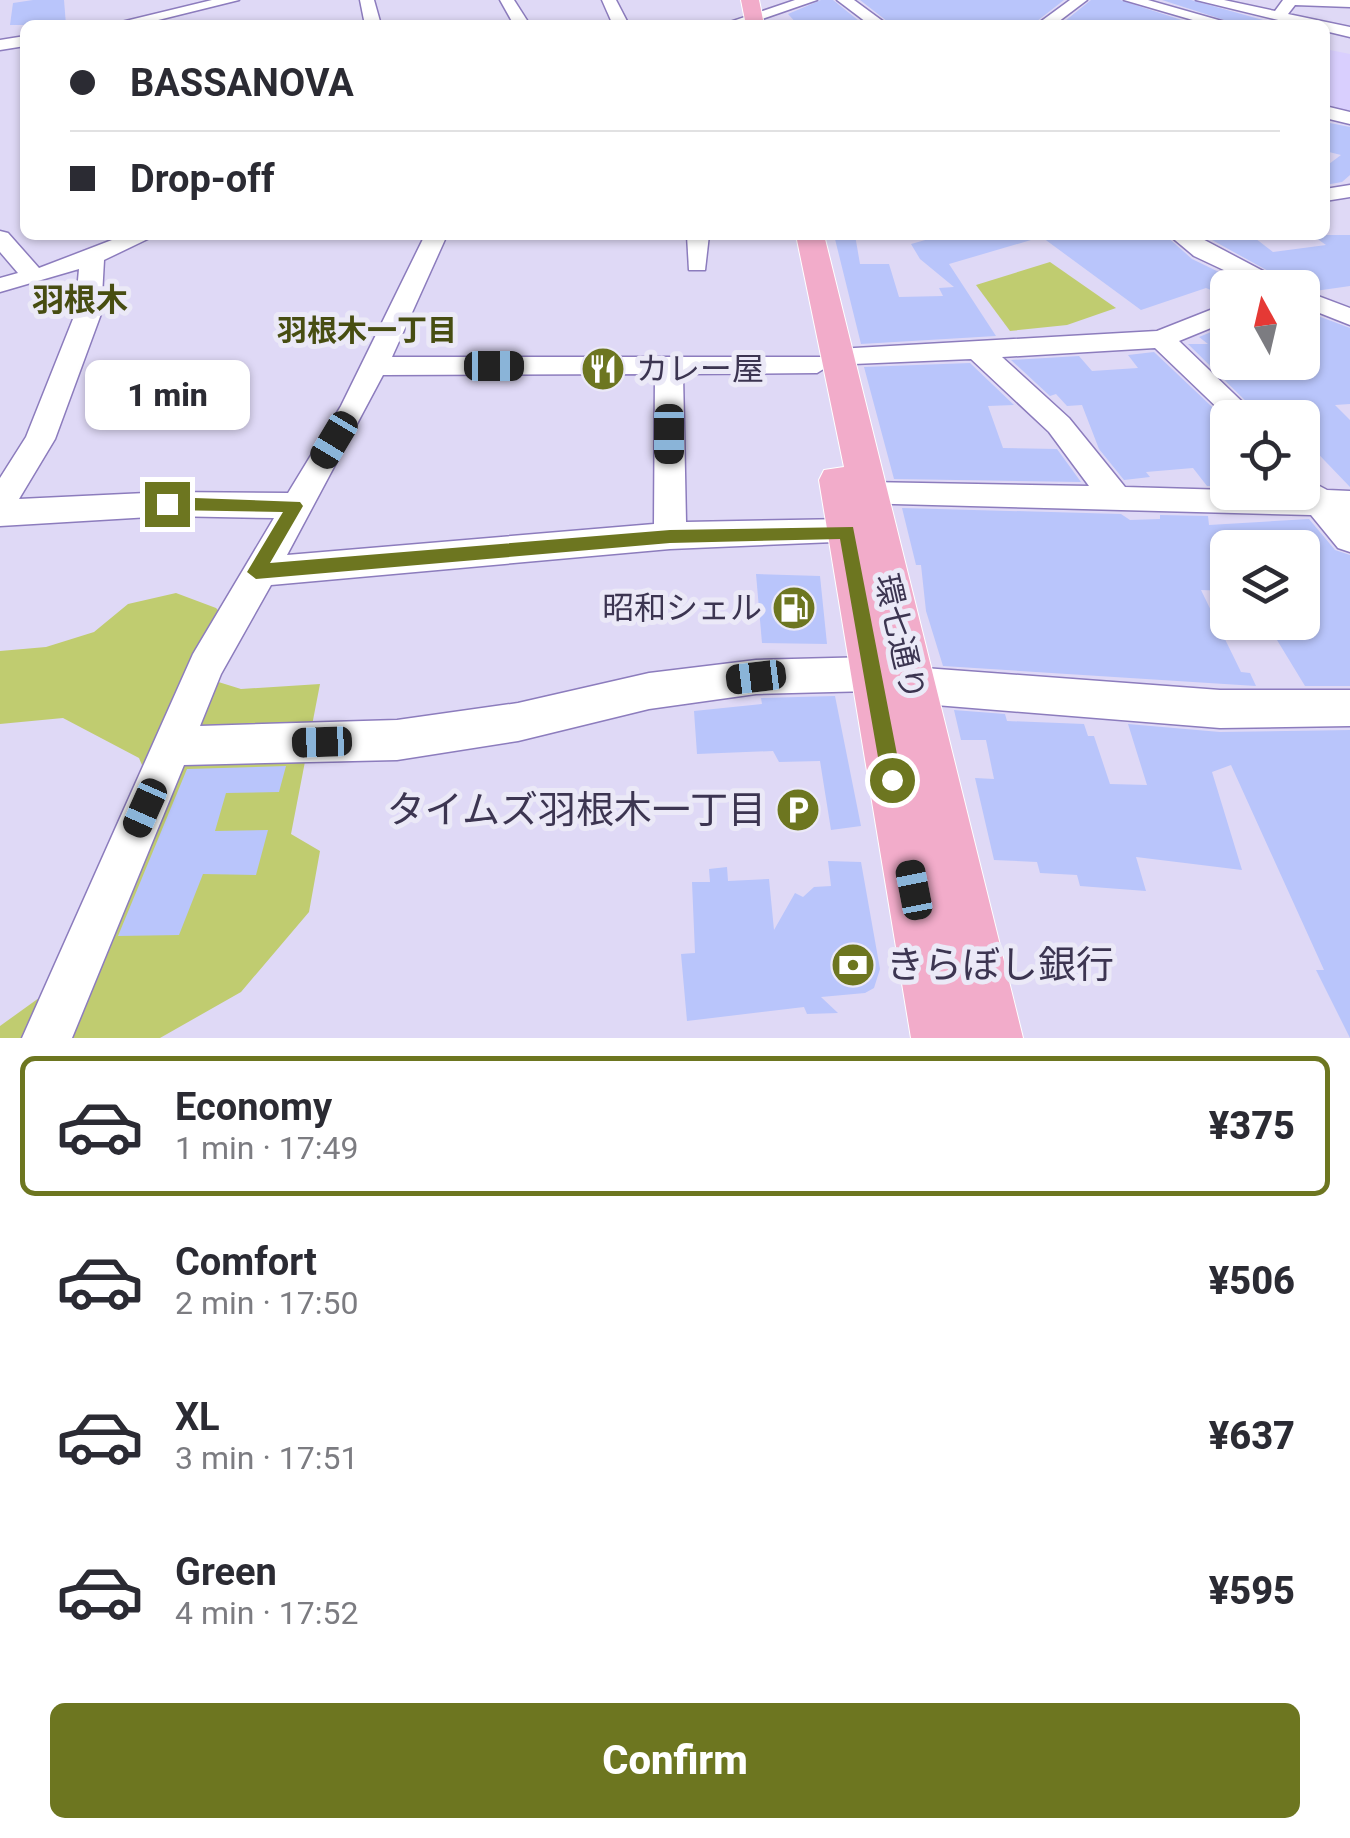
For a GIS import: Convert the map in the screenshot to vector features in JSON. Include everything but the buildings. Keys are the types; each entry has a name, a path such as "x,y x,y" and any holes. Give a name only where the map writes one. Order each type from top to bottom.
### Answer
{"main road":[{"name":"環七通り","path":"794,240 867,494 942,1038"},
{"name":"環七通り","path":"811,240 847,532 992,1038"}],"street":[{"path":"140,20 232,0"},
{"path":"760,13 810,0"},
{"path":"844,0 873,20"},
{"path":"1051,20 1080,0"},
{"path":"1131,0 1209,20"},
{"path":"1203,0 1275,20 1291,0 1350,3"},
{"path":"0,238 34,277"},
{"path":"0,285 92,258 130,240"},
{"path":"46,1038 206,666 374,366 434,240"},
{"path":"698,240 698,265"},
{"path":"1187,240 1234,270"},
{"path":"0,504 40,439 88,314 92,258"},
{"path":"1320,297 1350,294"},
{"path":"1320,303 1350,317"},
{"path":"374,366 827,362 1160,339 1210,318"},
{"path":"1160,339 1226,400"},
{"path":"979,351 1059,425 1116,498"},
{"path":"669,366 670,536"},
{"path":"867,494 1325,497 1350,539"},
{"path":"0,513 167,504 294,506"},
{"path":"256,572 670,536 847,532"},
{"path":"172,746 397,740 518,722 649,691 756,677 891,679 1220,709 1350,708"}],"shaded area":[{"path":"1330,50 1350,54 1350,116 1330,111"}],"green space":[{"path":"1050,262 1116,308 1067,325 1010,331 976,285"},
{"path":"176,593 216,608 235,628 212,680 241,689 320,684 291,834 320,851 309,912 241,992 160,1038 0,1038 0,1026 89,962 148,779 139,758 63,718 0,724 0,651 46,647 94,632 128,604"}],"place":[{"name":"カレー屋","path":"603,369"},
{"name":"昭和シェル","path":"794,608"},
{"name":"タイムズ羽根木一丁目","path":"798,810"},
{"name":"きらぼし銀行","path":"853,965"}],"district":[{"name":"羽根木","path":"80,300"},
{"name":"羽根木一丁目","path":"367,331"}],"route":[{"path":"167,504 294,506 256,572 670,536 847,532 892,780"}]}
